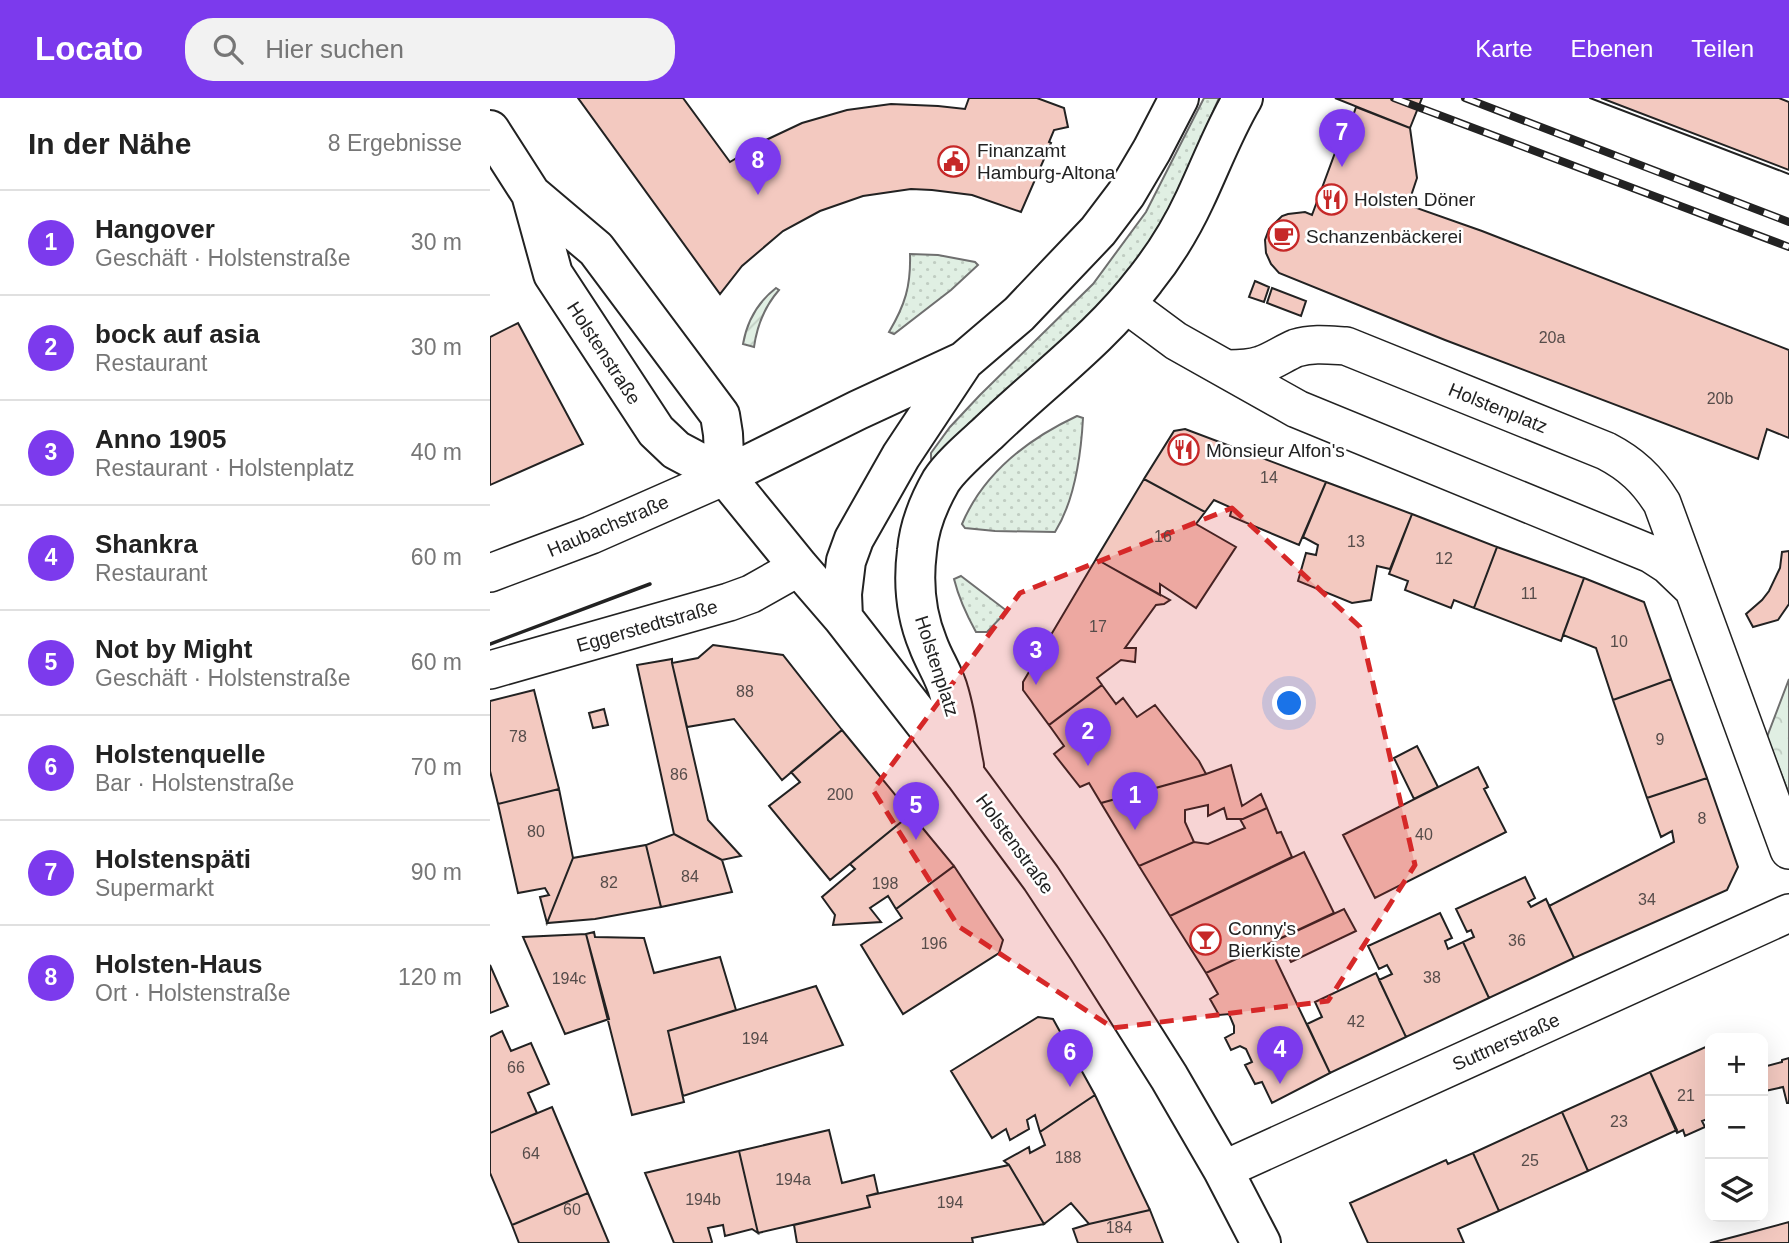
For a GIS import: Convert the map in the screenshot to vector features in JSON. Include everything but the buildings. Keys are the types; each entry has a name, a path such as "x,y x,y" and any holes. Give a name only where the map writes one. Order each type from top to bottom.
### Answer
{"main road":[{"path":"725,476 964,361 1019,314 1098,232 1126,194 1179,98"},
{"name":"Holstenplatz","path":"965,775 949,691 920,619 915,567 920,530 926,512 943,479 1001,420 1100,332 1147,279 1171,244 1194,201 1242,98"},
{"name":"Holstenstraße","path":"490,130 531,194 596,249 720,415 725,476"},
{"name":"Holstenstraße","path":"531,194 553,274 656,431 676,450 725,476 843,618 965,775 1041,878 1169,1077 1223,1170 1261,1243"},
{"path":"843,618 842,594 846,561 854,539 901,456 964,361"}],"street":[{"name":"Holstenplatz","path":"1126,304 1177,341 1297,409 1651,554 1668,565 1694,590"},
{"name":"Holstenplatz","path":"1227,369 1260,366 1311,345 1346,346 1606,451 1638,471 1652,486 1662,503 1789,850"},
{"name":"Haubachstraße","path":"490,573 591,535 725,476"},
{"name":"Eggerstedtstraße","path":"490,670 729,603 799,567"},
{"name":"Suttnerstraße","path":"1223,1170 1789,913"}],"highlighted area":[{"path":"1232,508 1360,627 1415,865 1328,1001 1113,1028 958,926 873,790 1020,593"}],"green space":[{"path":"1204,98 1219,98 1165,221 1091,322 936,462 931,459 931,453 950,427 1093,284 1146,212"},
{"path":"910,254 938,255 975,262 978,265 951,290 894,334 889,332 906,295"},
{"path":"776,288 779,290 762,317 754,347 743,344 754,313"},
{"path":"1077,416 1083,418 1076,477 1068,506 1055,532 965,528 962,524 971,505 982,488 1009,459 1041,435"},
{"path":"961,576 1007,611 987,632 976,632 966,613 954,579"},
{"path":"1789,679 1789,794 1767,737"}],"tram line":[{"path":"1590,98 1789,174"}],"railway":[{"path":"1394,98 1789,247"},
{"path":"1465,98 1789,222"}],"wall":[{"path":"490,644 650,584"}],"place":[{"name":"Finanzamt Hamburg-Altona","path":"954,161"},
{"name":"Holstenspäti","path":"1342,167"},
{"name":"Holsten-Haus","path":"758,195"},
{"name":"Holsten Döner","path":"1331,199"},
{"name":"Schanzenbäckerei","path":"1283,236"},
{"name":"Monsieur Alfon's","path":"1183,450"},
{"name":"Anno 1905","path":"1036,685"},
{"name":"bock auf asia","path":"1088,766"},
{"name":"Hangover","path":"1135,830"},
{"name":"Not by Might","path":"916,840"},
{"name":"Conny's Bierkiste","path":"1205,939"},
{"name":"Shankra","path":"1280,1084"},
{"name":"Holstenquelle","path":"1070,1087"}]}
